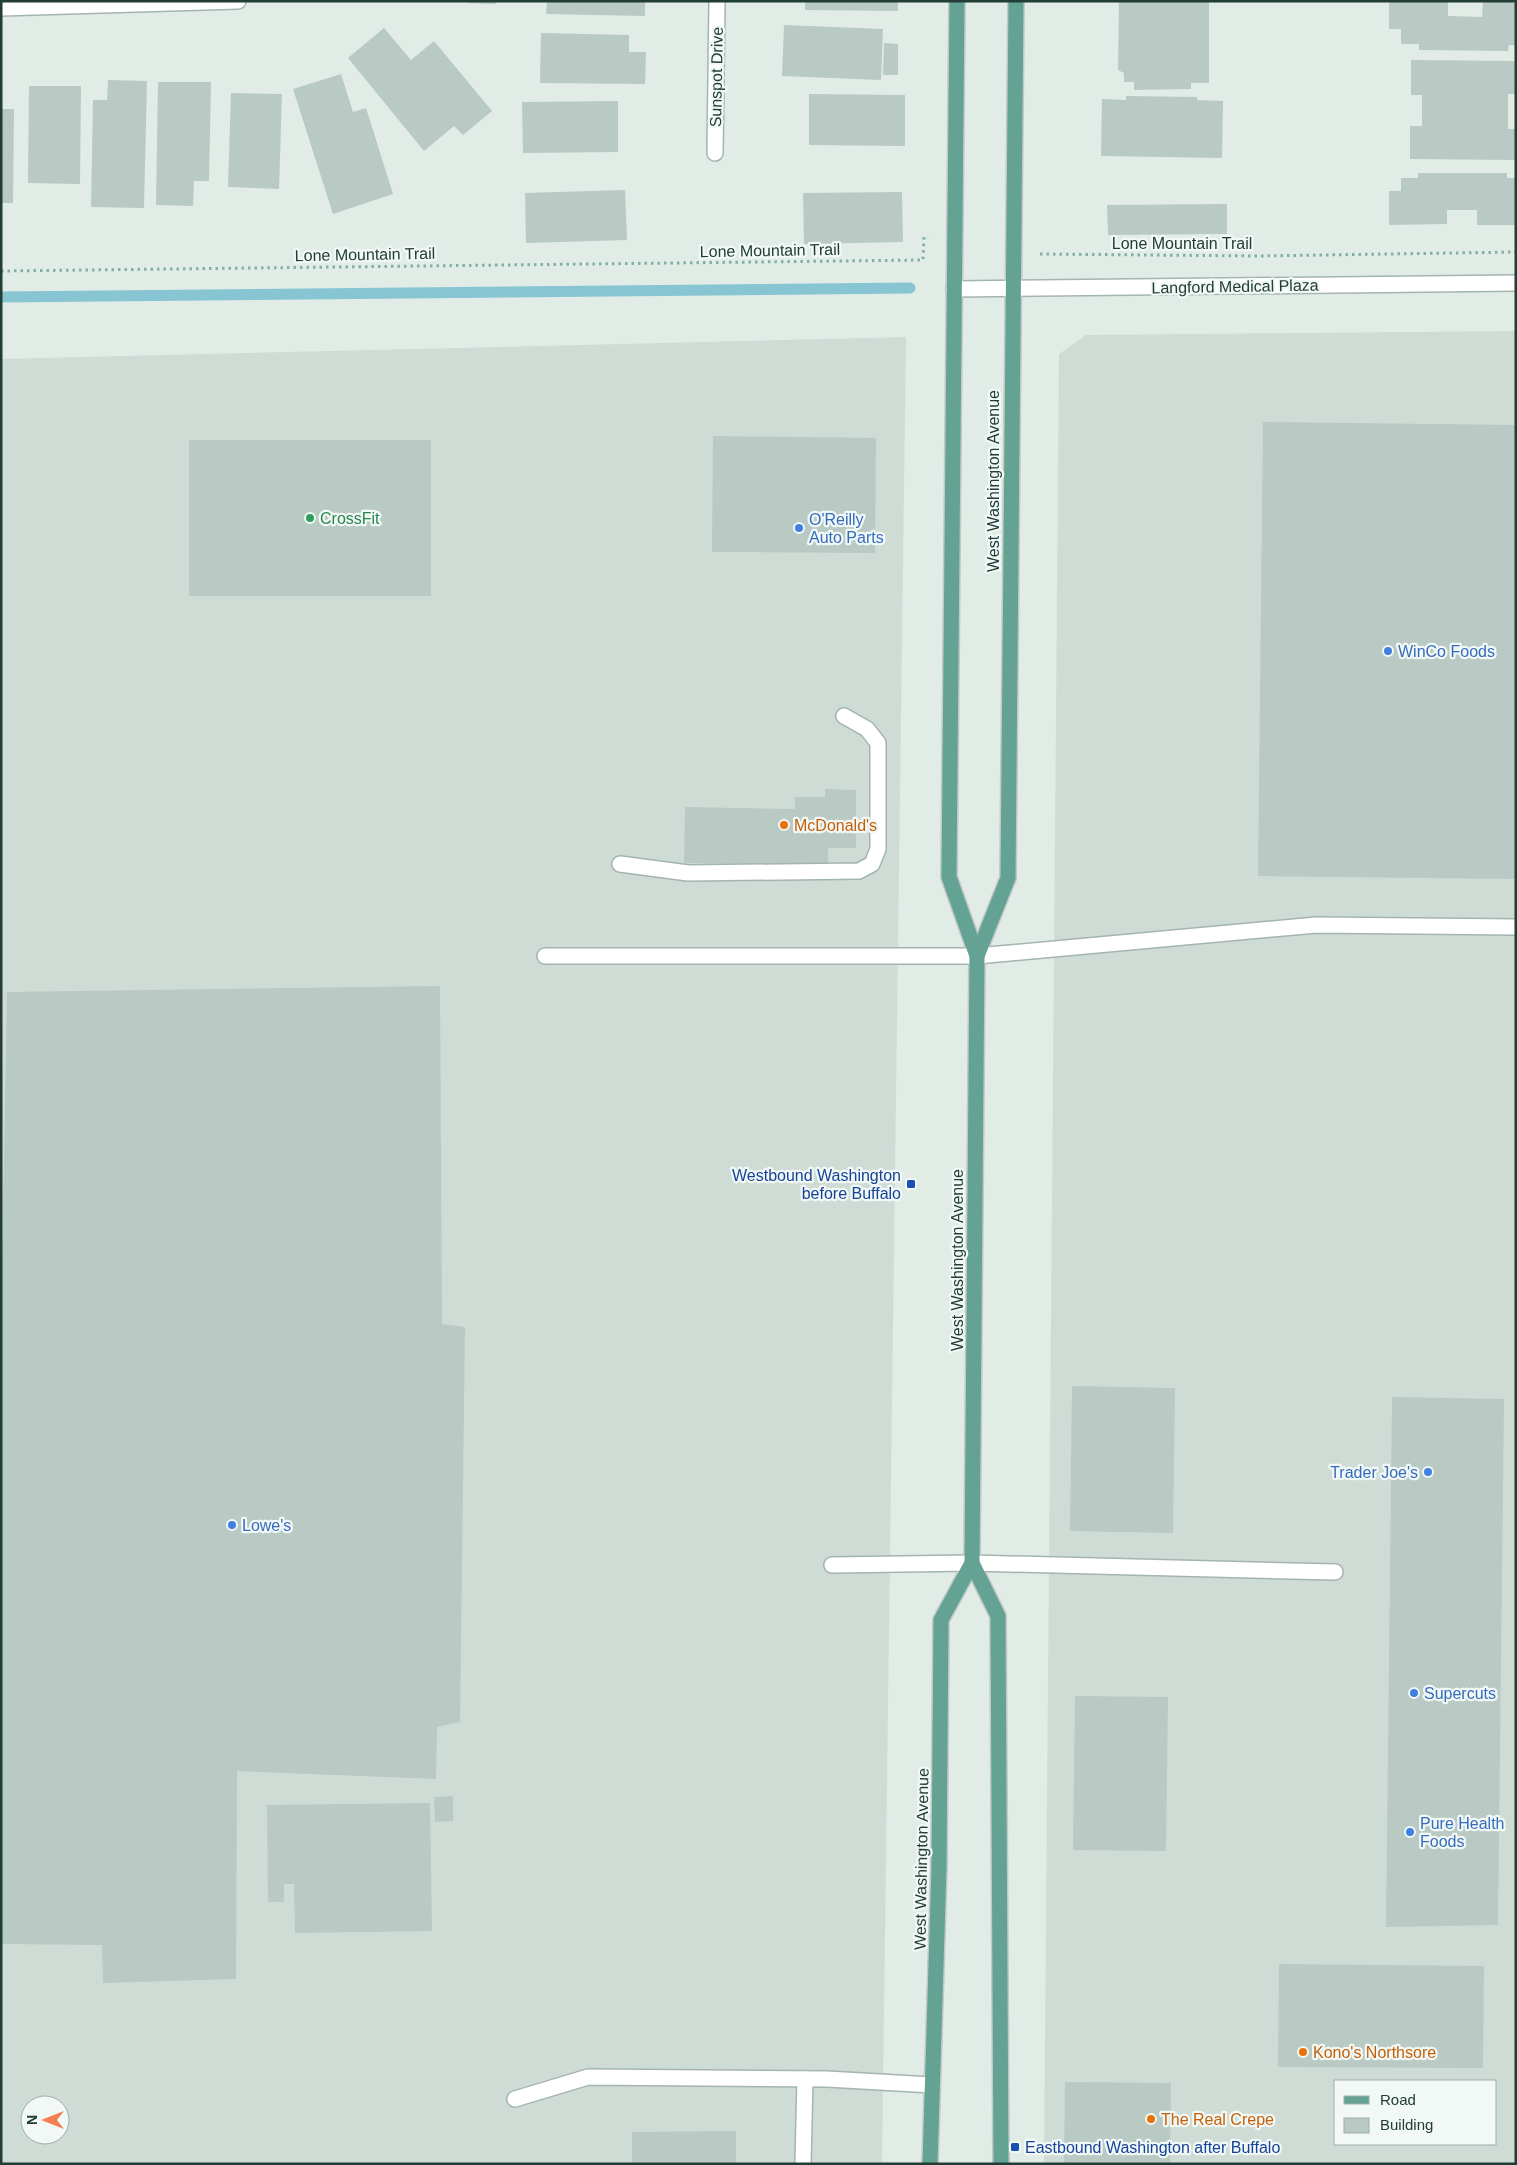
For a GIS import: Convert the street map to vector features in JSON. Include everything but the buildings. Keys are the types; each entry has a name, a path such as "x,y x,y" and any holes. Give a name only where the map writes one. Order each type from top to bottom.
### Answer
{"main road":[{"name":"West Washington Avenue","path":"957,1 949,877 977,956 972,1564 998,1616 1001,2164"},
{"name":"West Washington Avenue","path":"977,956 1008,878 1016,1"},
{"name":"West Washington Avenue","path":"930,2164 940,1867 941,1620 972,1564"}],"street":[{"path":"1,8 238,1"},
{"name":"Sunspot Drive","path":"715,154 717,1"},
{"name":"Langford Medical Plaza","path":"954,289 1516,283"},
{"path":"620,864 697,873 858,871 872,864 878,850 878,742 867,729 844,716"},
{"path":"545,956 977,956 1316,925 1516,926"},
{"path":"832,1565 972,1564 1335,1572"},
{"path":"515,2099 588,2077 805,2079 932,2085"},
{"path":"803,2164 805,2079"}],"path":[{"name":"Lone Mountain Trail","path":"1,271 923,260 924,237 954,241"},
{"name":"Lone Mountain Trail","path":"1013,250 1044,254 1248,256 1516,252"}],"shaded area":[{"path":"1516,331 1516,2164 1044,2164 1059,354 1086,335"},
{"path":"906,337 882,2164 1,2164 1,359"}],"waterway":[{"path":"1,297 910,288"}],"place":[{"name":"CrossFit","path":"310,518"},
{"name":"O'Reilly Auto Parts","path":"799,528"},
{"name":"WinCo Foods","path":"1388,651"},
{"name":"McDonald's","path":"784,825"},
{"name":"Westbound Washington before Buffalo","path":"911,1184"},
{"name":"Trader Joe's","path":"1428,1472"},
{"name":"Lowe's","path":"232,1525"},
{"name":"Supercuts","path":"1414,1693"},
{"name":"Pure Health Foods","path":"1410,1832"},
{"name":"Kono's Northsore","path":"1303,2052"},
{"name":"The Real Crepe","path":"1151,2119"},
{"name":"Eastbound Washington after Buffalo","path":"1015,2147"}]}
